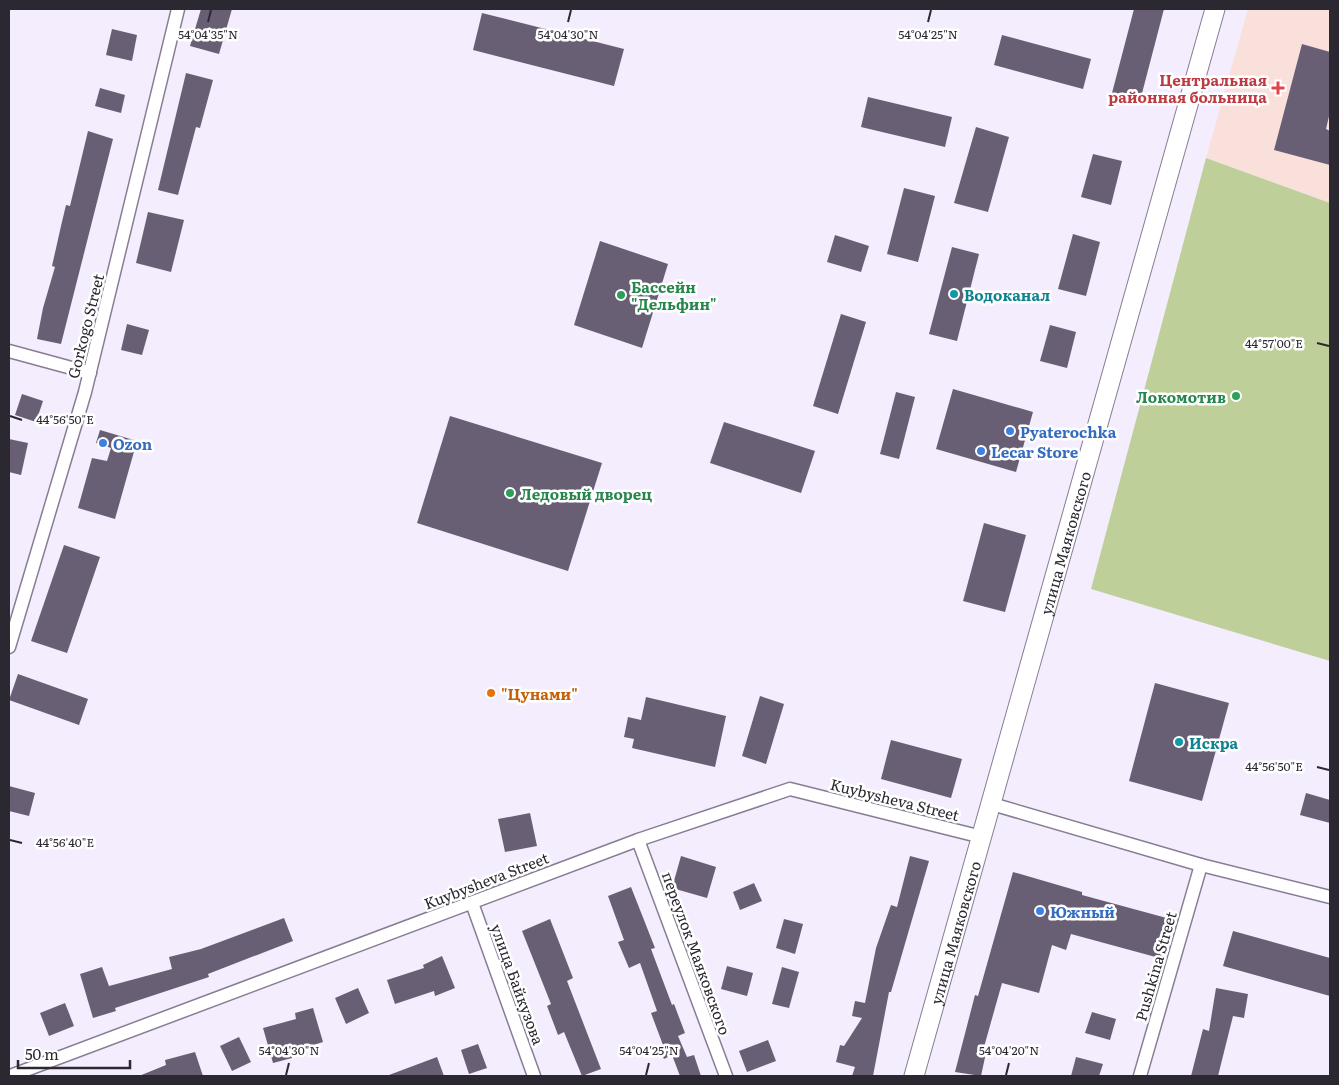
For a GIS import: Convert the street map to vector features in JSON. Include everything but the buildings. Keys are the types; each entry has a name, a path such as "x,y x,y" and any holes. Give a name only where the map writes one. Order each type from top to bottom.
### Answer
{"main road":[{"name":"улица Маяковского","path":"914,1076 1215,9"}],"street":[{"name":"Gorkogo Street","path":"9,647 90,373 178,9"},
{"path":"9,351 90,373"},
{"name":"Kuybysheva Street","path":"10,1076 638,840 790,789 982,837"},
{"path":"992,804 1201,865 1330,896"},
{"name":"переулок Маяковского","path":"638,840 726,1076"},
{"name":"Pushkina Street","path":"1140,1076 1201,865"},
{"name":"улица Байкузова","path":"472,903 531,1075"}],"shaded area":[{"name":"Центральная районная больница","path":"1248,9 1330,9 1330,203 1206,158"}],"green space":[{"name":"Локомотив","path":"1206,158 1330,203 1330,661 1091,589"}],"place":[{"name":"Центральная районная больница","path":"1278,88"},
{"name":"Водоканал","path":"954,294"},
{"name":"Бассейн \"Дельфин\"","path":"621,295"},
{"name":"Локомотив","path":"1236,396"},
{"name":"Pyaterochka","path":"1010,431"},
{"name":"Ozon","path":"103,443"},
{"name":"Lecar Store","path":"981,451"},
{"name":"Ледовый дворец","path":"510,493"},
{"name":"\"Цунами\"","path":"491,693"},
{"name":"Искра","path":"1179,742"},
{"name":"Южный","path":"1040,911"}]}
